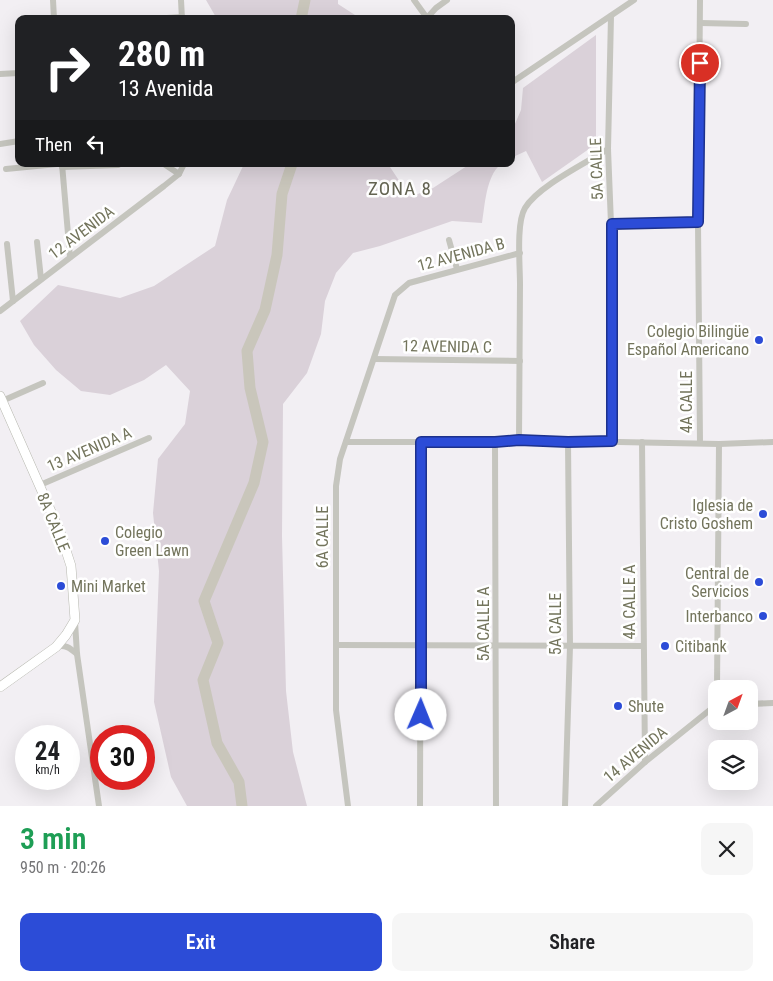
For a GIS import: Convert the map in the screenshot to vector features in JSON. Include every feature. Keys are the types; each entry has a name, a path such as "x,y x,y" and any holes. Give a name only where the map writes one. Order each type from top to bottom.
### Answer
{"street":[{"path":"53,0 54,15"},
{"path":"181,0 182,15"},
{"path":"414,0 424,15"},
{"path":"429,15 447,0"},
{"path":"515,80 634,0"},
{"name":"4A CALLE","path":"700,0 698,222 700,443"},
{"name":"5A CALLE","path":"611,16 608,150 612,224 612,441"},
{"path":"700,23 746,24"},
{"path":"0,74 15,73"},
{"path":"0,144 15,142"},
{"path":"519,440 520,253 522,217 533,198 544,189 608,150"},
{"path":"6,169 33,167"},
{"path":"60,167 70,257"},
{"path":"168,167 179,174 182,167"},
{"name":"12 AVENIDA","path":"0,311 179,174"},
{"path":"612,224 698,222"},
{"path":"449,240 456,269"},
{"path":"37,242 41,279"},
{"path":"7,244 13,301"},
{"name":"12 AVENIDA B","path":"409,283 520,253"},
{"name":"6A CALLE","path":"348,806 336,710 336,486 340,459 395,295 409,283"},
{"name":"12 AVENIDA C","path":"374,359 520,361"},
{"path":"1,399 43,383"},
{"name":"8A CALLE","path":"1,399 60,532 71,566 77,654 99,806"},
{"name":"13 AVENIDA A","path":"40,485 149,438"},
{"path":"346,442 495,442 519,440 718,444 773,442"},
{"path":"420,806 422,646 421,442"},
{"name":"5A CALLE A","path":"495,442 496,806"},
{"name":"5A CALLE","path":"565,806 570,646 568,442"},
{"name":"4A CALLE A","path":"642,442 645,762"},
{"path":"717,680 718,444"},
{"path":"0,687 56,647 75,620"},
{"path":"56,647 61,645 70,648 77,654"},
{"path":"337,645 643,646"},
{"path":"758,704 773,704"},
{"name":"14 AVENIDA","path":"596,806 645,762 708,711"}],"shaded area":[{"path":"206,0 338,0 338,4 355,15 215,15"},
{"path":"596,35 596,144 542,182 526,151 515,156 515,124 521,110 523,88"},
{"path":"243,167 390,167 410,197 433,188 465,167 498,167 489,183 482,223 452,221 380,246 353,253 336,273 325,301 321,334 307,373 283,404 282,536 286,691 293,752 307,806 187,806 171,777 154,702 159,571 153,513 158,459 185,424 190,391 166,365 144,380 110,395 81,391 56,370 34,345 20,321 58,285 120,298 154,286 215,246 227,200"}],"waterway":[{"path":"302,15 305,0"},
{"path":"242,806 239,782 217,743 203,680 218,643 204,601 254,483 263,442 250,388 247,351 265,310 277,255 282,194 291,167"}],"place":[{"name":"Colegio Bilingüe Español Americano","path":"759,340"},
{"name":"Iglesia de Cristo Goshem","path":"763,514"},
{"name":"Colegio Green Lawn","path":"105,541"},
{"name":"Central de Servicios","path":"759,582"},
{"name":"Mini Market","path":"61,586"},
{"name":"Interbanco","path":"763,616"},
{"name":"Citibank","path":"665,646"},
{"name":"Shute","path":"618,706"}],"district":[{"name":"ZONA 8","path":"400,188"}],"route":[{"path":"421,715 421,442 612,441 612,224 698,222 700,63"}]}
